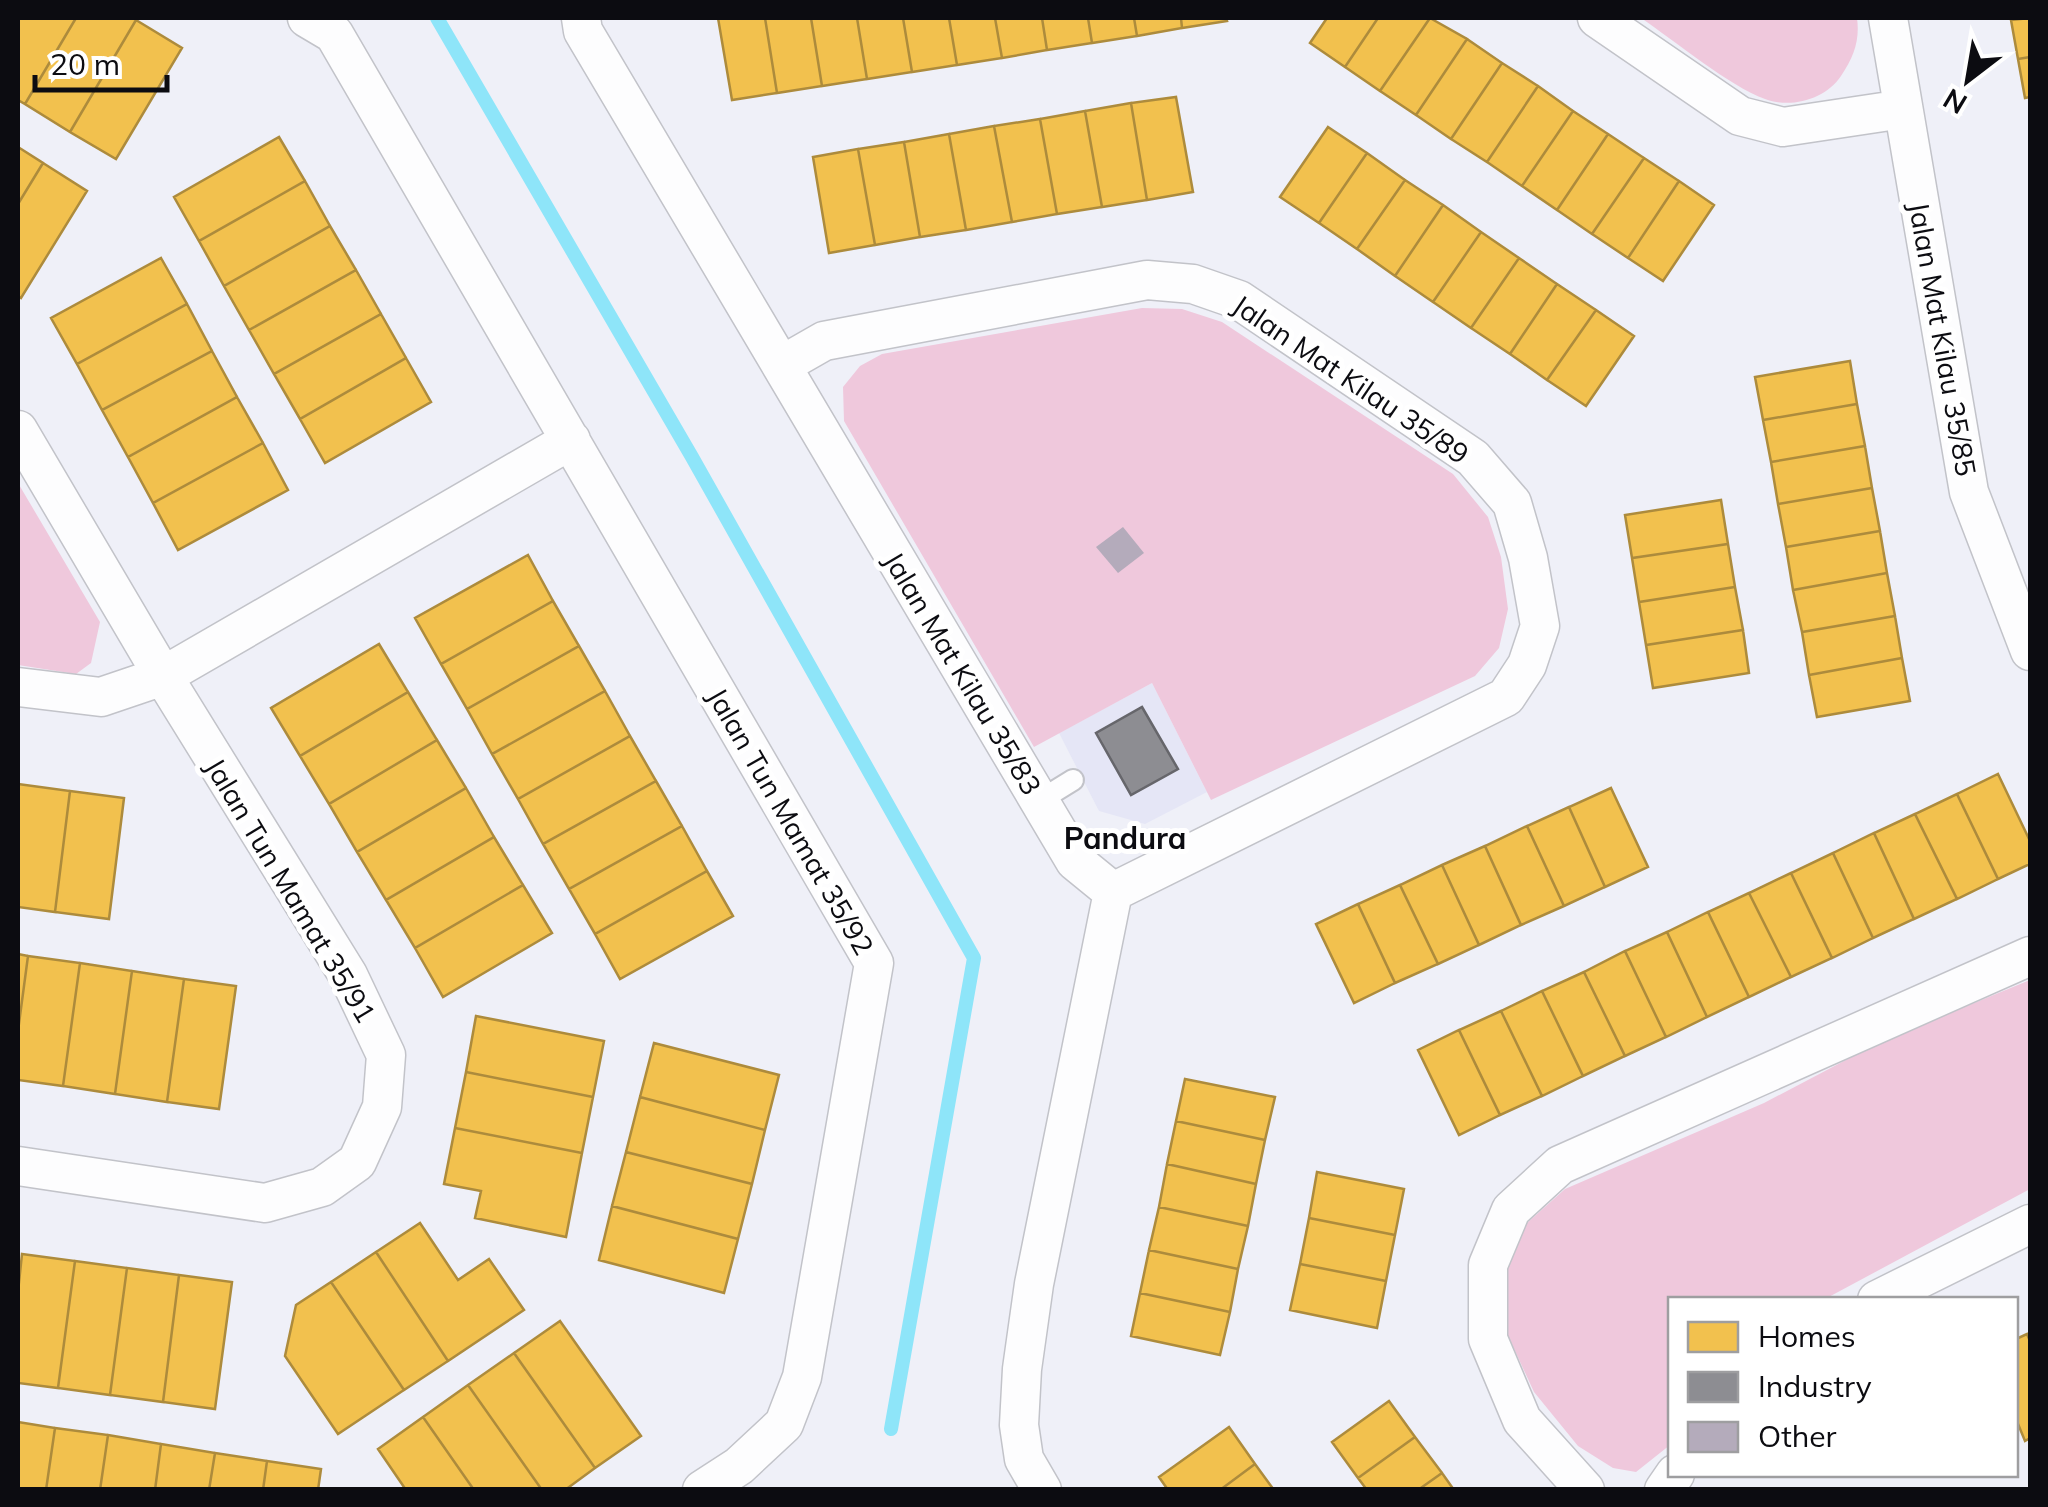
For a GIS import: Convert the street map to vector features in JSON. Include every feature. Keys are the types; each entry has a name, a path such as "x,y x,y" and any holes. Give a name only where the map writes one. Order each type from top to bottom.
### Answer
{"street":[{"name":"Jalan Tun Mamat 35/92","path":"307,18 334,34 874,963 802,1377 784,1424 739,1466 702,1490"},
{"name":"Jalan Mat Kilau 35/83","path":"582,18 583,31 1075,861 1113,892"},
{"path":"1597,18 1740,116 1783,127 1903,110"},
{"name":"Jalan Mat Kilau 35/85","path":"1888,18 1969,492 2030,651"},
{"name":"Jalan Mat Kilau 35/89","path":"782,366 824,341 1147,280 1193,284 1239,300 1473,458 1512,503 1528,558 1540,626 1527,665 1506,697 1113,892"},
{"name":"Jalan Tun Mamat 35/91","path":"18,430 162,676 348,975 386,1055 382,1107 357,1162 322,1187 265,1203 18,1166"},
{"path":"18,687 101,697 162,676 571,440"},
{"path":"1042,1490 1024,1459 1019,1425 1022,1369 1034,1284 1113,892"},
{"path":"1585,1490 1522,1420 1488,1339 1488,1265 1511,1210 1560,1165 2030,956"},
{"path":"1883,1297 2030,1224"}],"lane":[{"path":"1039,801 1073,780"}],"shaded area":[{"path":"1641,18 1857,18 1858,34 1849,62 1834,84 1807,100 1786,103 1765,99 1735,84"},
{"path":"1142,308 1182,309 1222,322 1453,474 1488,517 1501,557 1508,609 1499,648 1475,676 1211,800 1152,683 1034,747 844,421 843,387 860,366 882,354"},
{"path":"18,483 100,622 91,663 76,674 18,665"},
{"path":"1152,683 1207,792 1145,824 1099,811 1059,733"},
{"path":"2030,980 2030,1189 1829,1297 1668,1297 1668,1447 1636,1472 1613,1468 1578,1446 1534,1392 1504,1327 1507,1271 1527,1223 1565,1189 1764,1103 1882,1041"}],"building: Homes":[{"path":"18,18 76,18 25,104 18,100"},
{"path":"76,18 136,20 70,132 25,104"},
{"path":"718,18 765,18 777,93 732,100"},
{"path":"765,18 811,18 822,86 777,93"},
{"path":"811,18 857,18 867,79 822,86"},
{"path":"857,18 903,18 912,72 867,79"},
{"path":"903,18 949,18 957,65 912,72"},
{"path":"949,18 995,18 1002,58 957,65"},
{"path":"995,18 1042,18 1047,50 1002,58"},
{"path":"1042,18 1088,18 1092,43 1047,50"},
{"path":"1088,18 1134,18 1137,36 1092,43"},
{"path":"1134,18 1181,18 1182,28 1137,36"},
{"path":"1181,18 1226,18 1227,21 1182,28"},
{"path":"1327,18 1378,18 1345,67 1310,43"},
{"path":"1378,18 1430,18 1380,91 1345,67"},
{"path":"1430,18 1467,39 1416,115 1380,91"},
{"path":"2030,18 2030,57 2018,59 2011,20"},
{"path":"136,20 182,48 116,159 70,132"},
{"path":"1467,39 1502,63 1451,139 1416,115"},
{"path":"2030,57 2030,97 2025,98 2018,59"},
{"path":"1502,63 1538,86 1487,162 1451,139"},
{"path":"1538,86 1573,111 1522,186 1487,162"},
{"path":"1176,97 1193,192 1147,200 1131,103"},
{"path":"1131,103 1147,200 1102,207 1085,111"},
{"path":"1085,111 1102,207 1057,214 1040,119"},
{"path":"1573,111 1608,134 1557,210 1522,186"},
{"path":"1040,119 1057,214 1012,222 994,126"},
{"path":"994,126 1012,222 966,230 949,134"},
{"path":"1328,127 1367,153 1319,223 1280,197"},
{"path":"949,134 966,230 920,237 904,142"},
{"path":"1608,134 1644,158 1592,234 1557,210"},
{"path":"279,137 305,181 199,241 174,197"},
{"path":"904,142 920,237 875,245 858,149"},
{"path":"18,147 43,163 18,204"},
{"path":"858,149 875,245 829,253 813,157"},
{"path":"1367,153 1405,180 1357,249 1319,223"},
{"path":"1644,158 1679,181 1628,258 1592,234"},
{"path":"43,163 87,191 21,298 18,204"},
{"path":"1405,180 1443,205 1395,276 1357,249"},
{"path":"305,181 330,226 224,286 199,241"},
{"path":"1679,181 1714,205 1663,281 1628,258"},
{"path":"1443,205 1481,232 1433,302 1395,276"},
{"path":"330,226 356,270 249,330 224,286"},
{"path":"1481,232 1519,258 1471,328 1433,302"},
{"path":"161,258 187,304 77,364 51,318"},
{"path":"1519,258 1557,284 1510,354 1471,328"},
{"path":"356,270 381,314 274,374 249,330"},
{"path":"1557,284 1596,310 1547,380 1510,354"},
{"path":"187,304 212,351 102,410 77,364"},
{"path":"1596,310 1634,336 1586,406 1547,380"},
{"path":"381,314 406,358 300,419 274,374"},
{"path":"212,351 237,397 128,457 102,410"},
{"path":"406,358 431,402 325,463 300,419"},
{"path":"1850,361 1857,404 1763,420 1755,377"},
{"path":"237,397 263,443 153,503 128,457"},
{"path":"1857,404 1865,446 1771,462 1763,420"},
{"path":"263,443 288,490 178,550 153,503"},
{"path":"1865,446 1872,488 1778,504 1771,462"},
{"path":"1872,488 1880,531 1786,547 1778,504"},
{"path":"1721,500 1728,544 1632,558 1625,515"},
{"path":"1880,531 1887,573 1793,590 1786,547"},
{"path":"1728,544 1735,587 1639,602 1632,558"},
{"path":"528,555 553,601 441,664 415,618"},
{"path":"1887,573 1895,616 1802,632 1793,590"},
{"path":"1735,587 1743,630 1646,645 1639,602"},
{"path":"553,601 579,646 467,709 441,664"},
{"path":"1895,616 1902,658 1809,675 1802,632"},
{"path":"1743,630 1749,673 1653,688 1646,645"},
{"path":"379,644 408,692 300,756 271,708"},
{"path":"579,646 605,691 492,754 467,709"},
{"path":"1902,658 1910,701 1817,717 1809,675"},
{"path":"605,691 630,736 518,799 492,754"},
{"path":"408,692 437,740 329,804 300,756"},
{"path":"630,736 656,781 543,844 518,799"},
{"path":"437,740 466,788 357,852 329,804"},
{"path":"1998,774 2030,841 2030,864 1998,879 1957,794"},
{"path":"656,781 682,826 569,889 543,844"},
{"path":"18,784 70,791 55,912 18,907"},
{"path":"466,788 494,837 386,900 357,852"},
{"path":"1611,788 1648,867 1605,887 1569,807"},
{"path":"70,791 124,798 109,919 55,912"},
{"path":"1957,794 1998,879 1957,899 1915,814"},
{"path":"1569,807 1605,887 1564,906 1527,826"},
{"path":"1915,814 1957,899 1914,919 1874,833"},
{"path":"682,826 707,871 595,934 569,889"},
{"path":"1527,826 1564,906 1521,925 1485,846"},
{"path":"1874,833 1914,919 1873,938 1833,853"},
{"path":"494,837 523,885 415,948 386,900"},
{"path":"1485,846 1521,925 1479,945 1442,865"},
{"path":"1833,853 1873,938 1832,958 1791,873"},
{"path":"1442,865 1479,945 1438,964 1400,885"},
{"path":"707,871 733,916 620,979 595,934"},
{"path":"1791,873 1832,958 1791,977 1749,893"},
{"path":"523,885 552,933 443,997 415,948"},
{"path":"1400,885 1438,964 1395,983 1358,904"},
{"path":"1749,893 1791,977 1749,997 1708,912"},
{"path":"1358,904 1395,983 1354,1003 1316,924"},
{"path":"1708,912 1749,997 1707,1017 1667,932"},
{"path":"1667,932 1707,1017 1666,1037 1625,951"},
{"path":"1625,951 1666,1037 1625,1056 1584,972"},
{"path":"18,954 28,956 18,1031"},
{"path":"28,956 80,963 63,1086 18,1080 18,1031"},
{"path":"80,963 132,971 115,1094 63,1086"},
{"path":"132,971 184,979 167,1102 115,1094"},
{"path":"1584,972 1625,1056 1583,1076 1542,991"},
{"path":"184,979 236,986 219,1109 167,1102"},
{"path":"1542,991 1583,1076 1542,1096 1501,1011"},
{"path":"1501,1011 1542,1096 1500,1115 1459,1030"},
{"path":"476,1016 604,1041 593,1097 466,1072"},
{"path":"1459,1030 1500,1115 1459,1135 1418,1050"},
{"path":"654,1043 779,1075 765,1130 640,1097"},
{"path":"466,1072 593,1097 582,1153 455,1128"},
{"path":"1185,1079 1275,1097 1265,1140 1176,1121"},
{"path":"640,1097 765,1130 752,1184 626,1152"},
{"path":"1176,1121 1265,1140 1256,1184 1167,1164"},
{"path":"455,1128 582,1153 566,1237 475,1218 481,1191 444,1184"},
{"path":"626,1152 752,1184 738,1239 612,1206"},
{"path":"1167,1164 1256,1184 1248,1226 1159,1207"},
{"path":"1317,1172 1404,1189 1395,1235 1309,1218"},
{"path":"612,1206 738,1239 724,1293 599,1260"},
{"path":"1159,1207 1248,1226 1238,1269 1149,1250"},
{"path":"1309,1218 1395,1235 1386,1281 1300,1264"},
{"path":"420,1223 458,1280 489,1259 524,1310 448,1361 376,1252"},
{"path":"1149,1250 1238,1269 1230,1312 1140,1293"},
{"path":"376,1252 448,1361 404,1390 331,1282"},
{"path":"22,1254 75,1261 58,1388 18,1383"},
{"path":"75,1261 127,1268 110,1395 58,1388"},
{"path":"1300,1264 1386,1281 1377,1328 1290,1310"},
{"path":"127,1268 179,1275 163,1402 110,1395"},
{"path":"179,1275 232,1282 215,1409 163,1402"},
{"path":"331,1282 404,1390 338,1434 285,1356 296,1305"},
{"path":"1140,1293 1230,1312 1220,1355 1131,1336"},
{"path":"560,1321 641,1436 595,1468 514,1353"},
{"path":"2027,1334 2030,1341 2030,1438 2025,1441 2018,1424 2018,1338"},
{"path":"514,1353 595,1468 565,1490 542,1490 468,1385"},
{"path":"468,1385 542,1490 474,1490 423,1417"},
{"path":"1389,1401 1415,1437 1358,1478 1332,1442"},
{"path":"423,1417 474,1490 406,1490 378,1449"},
{"path":"18,1422 55,1428 46,1490 18,1490"},
{"path":"1229,1427 1255,1464 1220,1490 1168,1490 1159,1477"},
{"path":"55,1428 108,1435 100,1490 46,1490"},
{"path":"108,1435 161,1444 155,1490 100,1490"},
{"path":"1415,1437 1442,1473 1418,1490 1367,1490 1358,1478"},
{"path":"161,1444 215,1453 209,1490 155,1490"},
{"path":"215,1453 267,1461 263,1490 209,1490"},
{"path":"267,1461 321,1469 318,1490 263,1490"},
{"path":"1255,1464 1274,1490 1220,1490"},
{"path":"1442,1473 1454,1490 1418,1490"}],"building: Industry":[{"path":"1142,707 1178,769 1131,795 1096,733"}],"building: Other":[{"path":"1123,527 1144,553 1118,573 1096,547"}],"waterway":[{"path":"437,18 692,457 974,958 891,1429"}],"district":[{"name":"Pandura","path":"1125,838"}]}
